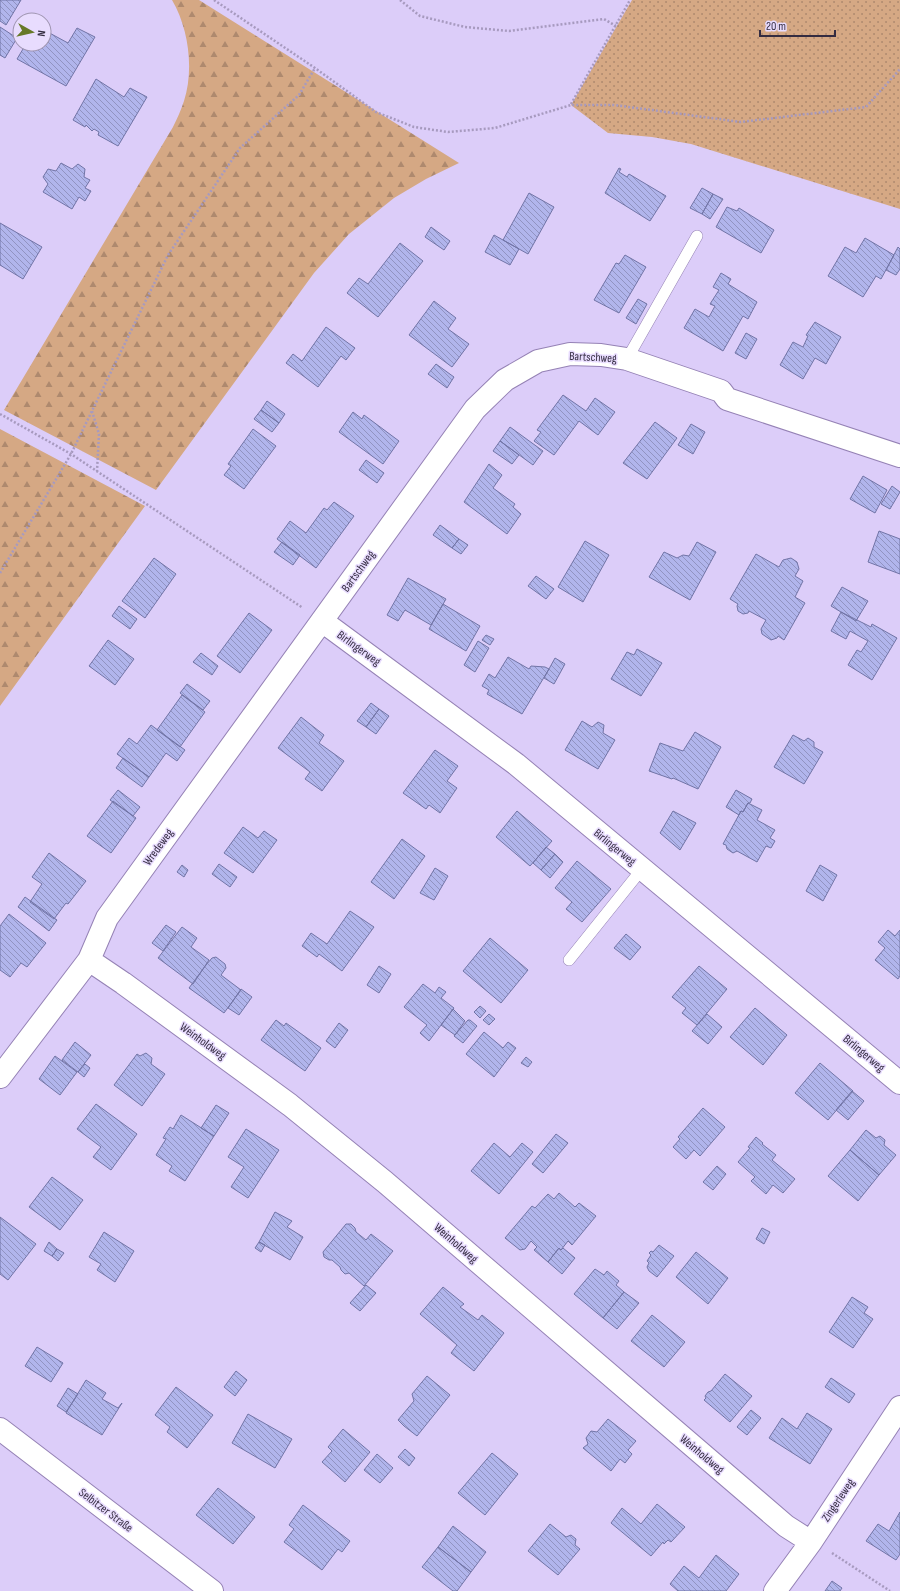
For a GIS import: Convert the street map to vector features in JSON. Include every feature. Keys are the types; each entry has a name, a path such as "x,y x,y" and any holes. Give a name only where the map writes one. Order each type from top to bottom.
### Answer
{"street":[{"name":"Bartschweg","path":"322,621 475,409 506,380 538,361 570,354 601,354 627,359 721,390 727,398 900,456"},
{"name":"Birlingerweg","path":"322,621 516,764 900,1083"},
{"name":"Wredeweg","path":"0,1076 89,960 107,918 322,621"},
{"name":"Weinholdweg","path":"89,960 123,983 290,1105 385,1182 786,1526 810,1542"},
{"name":"Zingerleweg","path":"775,1591 810,1542 900,1407"},
{"name":"Selbitzer Straße","path":"0,1429 212,1591"}],"lane":[{"path":"627,359 697,236"},
{"path":"569,960 642,869"}],"path":[{"path":"214,0 316,68 376,112 414,127 448,132 495,128 571,105 614,105 741,122 866,107 900,68"},
{"path":"400,0 420,16 465,27 509,31 604,19 616,26"},
{"path":"571,105 630,0"},
{"path":"0,573 71,454 168,255 240,148 300,96 316,68"},
{"path":"92,410 99,434 97,471"},
{"path":"0,414 71,454 322,621"},
{"path":"810,1542 831,1553 890,1591"}],"green space":[{"path":"172,0 199,0 459,163 426,179 394,198 349,234 314,273 156,490 4,410 173,127 180,111 187,89 189,63 186,37 178,11"},
{"path":"632,0 900,0 900,209 691,144 652,137 608,133 571,105"},
{"path":"0,429 145,506 0,706"}],"building":[{"path":"0,0 21,0 14,12 12,12 12,15 6,25 0,21"},
{"path":"0,27 12,35 12,46 5,58 0,55"},
{"path":"77,28 95,37 66,86 17,59 21,52 52,52 52,34 68,43"},
{"path":"96,79 124,97 130,88 147,97 118,146 98,135 99,132 94,129 92,131 86,125 85,127 73,120"},
{"path":"61,163 72,169 78,164 85,169 84,177 90,180 85,188 91,191 85,201 79,197 72,209 43,192 48,184 43,177 48,169 56,171"},
{"path":"619,168 621,169 619,172 627,177 629,174 666,196 650,221 605,193"},
{"path":"702,188 713,194 702,214 690,208"},
{"path":"529,193 554,207 528,254 503,240"},
{"path":"713,194 723,199 710,219 702,214"},
{"path":"727,207 737,211 739,208 774,230 761,253 716,227"},
{"path":"0,223 42,247 23,279 0,265"},
{"path":"431,227 450,241 444,250 425,237"},
{"path":"494,235 519,249 510,265 485,252"},
{"path":"865,238 894,255 881,279 876,276 863,297 828,276 845,247 856,253"},
{"path":"400,243 423,261 378,317 347,293 359,278 368,284"},
{"path":"898,247 900,249 900,269 896,275 886,270"},
{"path":"625,255 646,267 619,313 594,300 616,263 619,264"},
{"path":"721,273 731,279 728,284 757,302 748,319 743,316 723,351 684,328 695,309 709,317 715,306 710,304 719,290 713,287"},
{"path":"638,299 647,304 636,324 626,318"},
{"path":"434,301 456,318 448,329 469,344 452,367 409,335"},
{"path":"815,322 841,337 826,364 815,358 803,379 780,365 793,342 803,347 808,336 806,335"},
{"path":"326,327 355,348 346,360 341,356 318,387 286,363 293,354 302,361"},
{"path":"746,333 757,339 746,359 735,353"},
{"path":"436,364 454,377 447,388 428,374"},
{"path":"563,395 586,411 595,398 615,412 598,435 579,421 554,455 534,441 541,432 537,430"},
{"path":"267,401 285,414 279,423 261,410"},
{"path":"261,410 279,423 272,432 254,419"},
{"path":"353,412 362,419 364,415 399,441 383,464 339,432"},
{"path":"655,422 677,438 647,479 623,463"},
{"path":"691,424 705,432 693,454 678,445"},
{"path":"510,427 543,451 533,465 500,441"},
{"path":"253,429 276,446 244,489 224,475 231,466 228,464"},
{"path":"500,441 519,455 512,464 493,451"},
{"path":"366,460 384,473 377,483 359,470"},
{"path":"489,464 502,475 493,488 515,504 513,507 521,514 507,534 464,502"},
{"path":"863,476 887,490 875,513 850,499"},
{"path":"892,486 900,492 890,509 881,504"},
{"path":"334,502 354,516 316,568 277,539 290,521 306,533 324,508 327,510"},
{"path":"440,525 459,539 452,548 433,535"},
{"path":"879,531 900,539 900,574 868,562"},
{"path":"459,539 468,545 461,554 452,548"},
{"path":"585,541 609,555 583,602 558,587"},
{"path":"282,542 300,555 293,565 274,552"},
{"path":"697,542 716,552 690,600 649,577 664,552 677,558 683,555 689,556"},
{"path":"756,554 779,567 783,560 791,558 797,562 799,569 795,576 803,581 795,597 805,603 784,640 778,636 777,638 771,640 762,634 761,629 766,620 749,611 748,613 743,614 738,611 738,604 730,599"},
{"path":"154,558 176,574 145,618 122,601"},
{"path":"536,576 554,589 546,599 528,586"},
{"path":"408,578 446,599 431,625 405,610 398,621 387,615"},
{"path":"842,587 868,601 856,621 831,606"},
{"path":"443,604 480,626 466,651 429,629"},
{"path":"119,606 137,619 130,629 112,616"},
{"path":"841,612 871,627 872,624 897,638 872,680 848,665 857,650 861,652 868,641 850,631 846,639 831,631"},
{"path":"249,613 272,630 240,673 217,656"},
{"path":"486,635 494,639 490,645 482,640"},
{"path":"108,640 134,659 115,685 89,666"},
{"path":"478,641 489,648 475,672 464,665"},
{"path":"637,649 662,663 641,696 611,679 627,652 634,655"},
{"path":"201,653 218,666 212,675 193,662"},
{"path":"508,657 529,669 531,666 545,667 549,669 522,714 487,694 489,690 482,686 489,674 495,678"},
{"path":"555,658 565,664 554,684 544,678"},
{"path":"187,684 210,701 203,710 180,693"},
{"path":"182,695 205,712 180,747 157,730"},
{"path":"371,703 379,709 366,727 357,721"},
{"path":"379,709 389,716 376,734 366,727"},
{"path":"301,717 324,735 319,743 344,761 322,791 305,779 310,772 278,748"},
{"path":"582,721 592,727 598,722 604,725 603,733 615,740 598,769 565,750"},
{"path":"151,725 185,750 177,761 166,753 149,777 117,754 129,738 137,744"},
{"path":"695,732 721,747 698,789 673,778 672,779 649,771 660,743 683,751"},
{"path":"793,735 804,741 808,738 814,742 814,747 823,752 804,784 774,767"},
{"path":"435,750 458,766 447,781 457,788 440,813 429,805 426,809 403,793"},
{"path":"123,758 149,777 142,787 116,768"},
{"path":"118,790 140,807 133,816 110,800"},
{"path":"736,790 752,799 743,812 741,811 739,815 726,807"},
{"path":"113,801 136,818 111,853 87,836"},
{"path":"748,803 762,810 757,820 775,830 770,838 775,841 771,848 766,846 757,862 737,851 733,853 727,849 726,845 723,844 741,811 743,812"},
{"path":"517,811 552,841 530,866 496,837"},
{"path":"673,811 696,823 680,850 660,833"},
{"path":"243,827 258,838 264,831 277,840 253,873 224,853"},
{"path":"402,839 425,856 394,899 371,882"},
{"path":"546,847 555,854 541,870 533,863"},
{"path":"49,853 86,881 54,919 30,902 42,884 32,877"},
{"path":"555,854 563,862 550,878 541,870"},
{"path":"577,861 611,889 582,922 566,909 572,902 555,888"},
{"path":"219,864 237,877 230,887 212,874"},
{"path":"182,865 188,870 184,877 177,872"},
{"path":"820,865 837,875 823,901 806,891"},
{"path":"435,868 448,876 434,900 420,893"},
{"path":"25,897 57,920 49,931 18,907"},
{"path":"350,911 374,927 342,971 319,954 317,957 302,946 311,933 327,944"},
{"path":"9,914 46,943 27,967 21,963 10,977 0,970 0,926"},
{"path":"166,925 176,932 163,951 152,943"},
{"path":"182,927 197,938 191,947 209,960 193,984 158,958"},
{"path":"888,930 895,936 900,930 900,976 898,979 875,960 885,948 878,942"},
{"path":"626,934 641,947 630,960 614,948"},
{"path":"490,938 528,970 501,1003 463,971"},
{"path":"216,957 225,964 226,968 221,975 241,990 224,1013 189,988 212,958"},
{"path":"379,966 391,974 379,993 367,985"},
{"path":"699,966 727,989 697,1025 682,1013 686,1008 672,997"},
{"path":"423,984 435,993 439,987 446,992 441,998 454,1008 429,1041 420,1033 427,1025 404,1007"},
{"path":"241,989 252,997 239,1015 228,1008"},
{"path":"480,1006 486,1011 480,1018 474,1012"},
{"path":"755,1008 787,1035 763,1065 730,1037"},
{"path":"453,1009 465,1021 455,1035 441,1025"},
{"path":"489,1014 495,1019 489,1025 483,1020"},
{"path":"707,1014 722,1027 708,1044 692,1031"},
{"path":"276,1020 284,1026 286,1023 321,1048 305,1071 261,1040"},
{"path":"468,1020 477,1026 463,1043 454,1036"},
{"path":"339,1023 348,1030 335,1048 326,1041"},
{"path":"484,1032 503,1048 508,1042 516,1048 494,1077 466,1054"},
{"path":"75,1042 91,1055 78,1072 62,1060"},
{"path":"146,1053 152,1058 151,1064 165,1074 142,1106 114,1085 137,1054 140,1056"},
{"path":"55,1056 77,1072 60,1095 39,1079"},
{"path":"526,1057 532,1062 528,1067 521,1063"},
{"path":"820,1063 853,1091 828,1120 795,1093"},
{"path":"85,1064 90,1068 84,1077 78,1072"},
{"path":"852,1091 864,1101 848,1120 836,1110"},
{"path":"96,1104 137,1134 111,1170 93,1157 101,1147 77,1129"},
{"path":"216,1105 229,1113 214,1136 201,1128"},
{"path":"703,1108 725,1127 700,1156 694,1150 686,1159 673,1147 680,1139 678,1137"},
{"path":"181,1115 214,1136 185,1181 169,1171 172,1166 156,1155 166,1139 163,1138 170,1127 173,1129"},
{"path":"246,1129 279,1150 248,1198 231,1187 244,1167 228,1157"},
{"path":"866,1130 876,1138 880,1136 885,1140 884,1145 896,1155 879,1175 850,1150"},
{"path":"556,1134 568,1143 543,1173 532,1164"},
{"path":"756,1137 776,1155 772,1160 795,1179 783,1193 773,1185 766,1194 751,1181 755,1177 738,1162 750,1148 748,1147"},
{"path":"494,1143 510,1157 522,1143 533,1152 499,1194 471,1171"},
{"path":"850,1150 879,1175 858,1201 828,1176"},
{"path":"717,1166 726,1174 713,1190 703,1182"},
{"path":"52,1177 83,1200 60,1230 29,1207"},
{"path":"559,1193 575,1207 579,1203 596,1216 572,1245 568,1241 561,1250 559,1248 548,1262 534,1250 537,1247 531,1241 525,1249 520,1250 505,1238 532,1206 535,1208 548,1194 554,1199"},
{"path":"275,1212 292,1221 287,1227 303,1237 290,1260 259,1242"},
{"path":"0,1217 36,1244 8,1280 0,1274"},
{"path":"346,1224 351,1224 355,1228 356,1232 366,1240 371,1234 393,1251 364,1286 349,1273 345,1274 332,1260 324,1257 323,1252"},
{"path":"762,1228 770,1232 764,1244 756,1239"},
{"path":"104,1232 134,1251 115,1282 97,1270 101,1264 89,1257"},
{"path":"49,1242 57,1249 52,1256 44,1251"},
{"path":"259,1242 265,1245 261,1252 255,1248"},
{"path":"659,1245 674,1256 657,1277 649,1271 647,1267 649,1263 647,1261 651,1255 649,1253 651,1251 653,1252"},
{"path":"559,1248 561,1250 563,1248 575,1258 562,1274 548,1262"},
{"path":"57,1249 64,1253 58,1261 52,1256"},
{"path":"696,1252 728,1278 708,1304 676,1277"},
{"path":"595,1269 604,1275 607,1271 619,1281 616,1285 624,1292 603,1318 574,1294"},
{"path":"366,1285 376,1293 360,1311 350,1303"},
{"path":"443,1287 464,1304 460,1307 478,1320 482,1315 504,1333 474,1371 451,1353 457,1345 420,1314"},
{"path":"624,1292 639,1303 617,1329 603,1318"},
{"path":"852,1297 868,1307 864,1313 873,1319 853,1348 829,1332"},
{"path":"652,1315 685,1342 664,1367 631,1341"},
{"path":"37,1347 63,1363 51,1382 25,1366"},
{"path":"236,1371 247,1380 235,1396 224,1387"},
{"path":"725,1374 752,1396 730,1422 704,1400 708,1392 711,1391"},
{"path":"427,1376 450,1395 417,1436 398,1420 414,1401 412,1394"},
{"path":"831,1378 855,1394 849,1403 825,1387"},
{"path":"86,1380 106,1393 102,1399 118,1408 122,1403 102,1435 66,1413"},
{"path":"176,1387 213,1415 187,1448 167,1432 170,1427 155,1415"},
{"path":"68,1388 78,1394 66,1412 57,1406"},
{"path":"751,1410 761,1418 747,1435 737,1427"},
{"path":"807,1413 832,1429 810,1464 769,1438 782,1418 797,1429"},
{"path":"248,1414 292,1439 275,1468 232,1443"},
{"path":"608,1419 636,1441 628,1450 632,1454 625,1463 620,1459 611,1471 583,1448 588,1444 586,1438 591,1431 597,1432"},
{"path":"343,1429 370,1452 345,1482 322,1462 332,1451 328,1447"},
{"path":"405,1449 415,1458 409,1466 398,1457"},
{"path":"492,1453 518,1474 485,1515 458,1493"},
{"path":"377,1454 393,1468 380,1483 364,1470"},
{"path":"218,1488 255,1517 233,1544 196,1515"},
{"path":"657,1504 685,1527 671,1542 668,1540 664,1544 663,1542 651,1556 611,1523 622,1508 641,1524"},
{"path":"303,1505 350,1541 342,1552 338,1549 322,1570 284,1542 294,1529 289,1525"},
{"path":"900,1512 900,1554 896,1560 866,1541 878,1524 889,1531"},
{"path":"550,1524 566,1537 571,1535 576,1539 575,1545 580,1549 558,1575 528,1551"},
{"path":"453,1526 486,1552 471,1572 438,1547"},
{"path":"438,1547 471,1572 457,1591 453,1591 422,1567"},
{"path":"716,1555 739,1574 726,1591 678,1591 670,1584 684,1566 699,1578"},
{"path":"832,1581 842,1588 840,1591 825,1591"}]}
